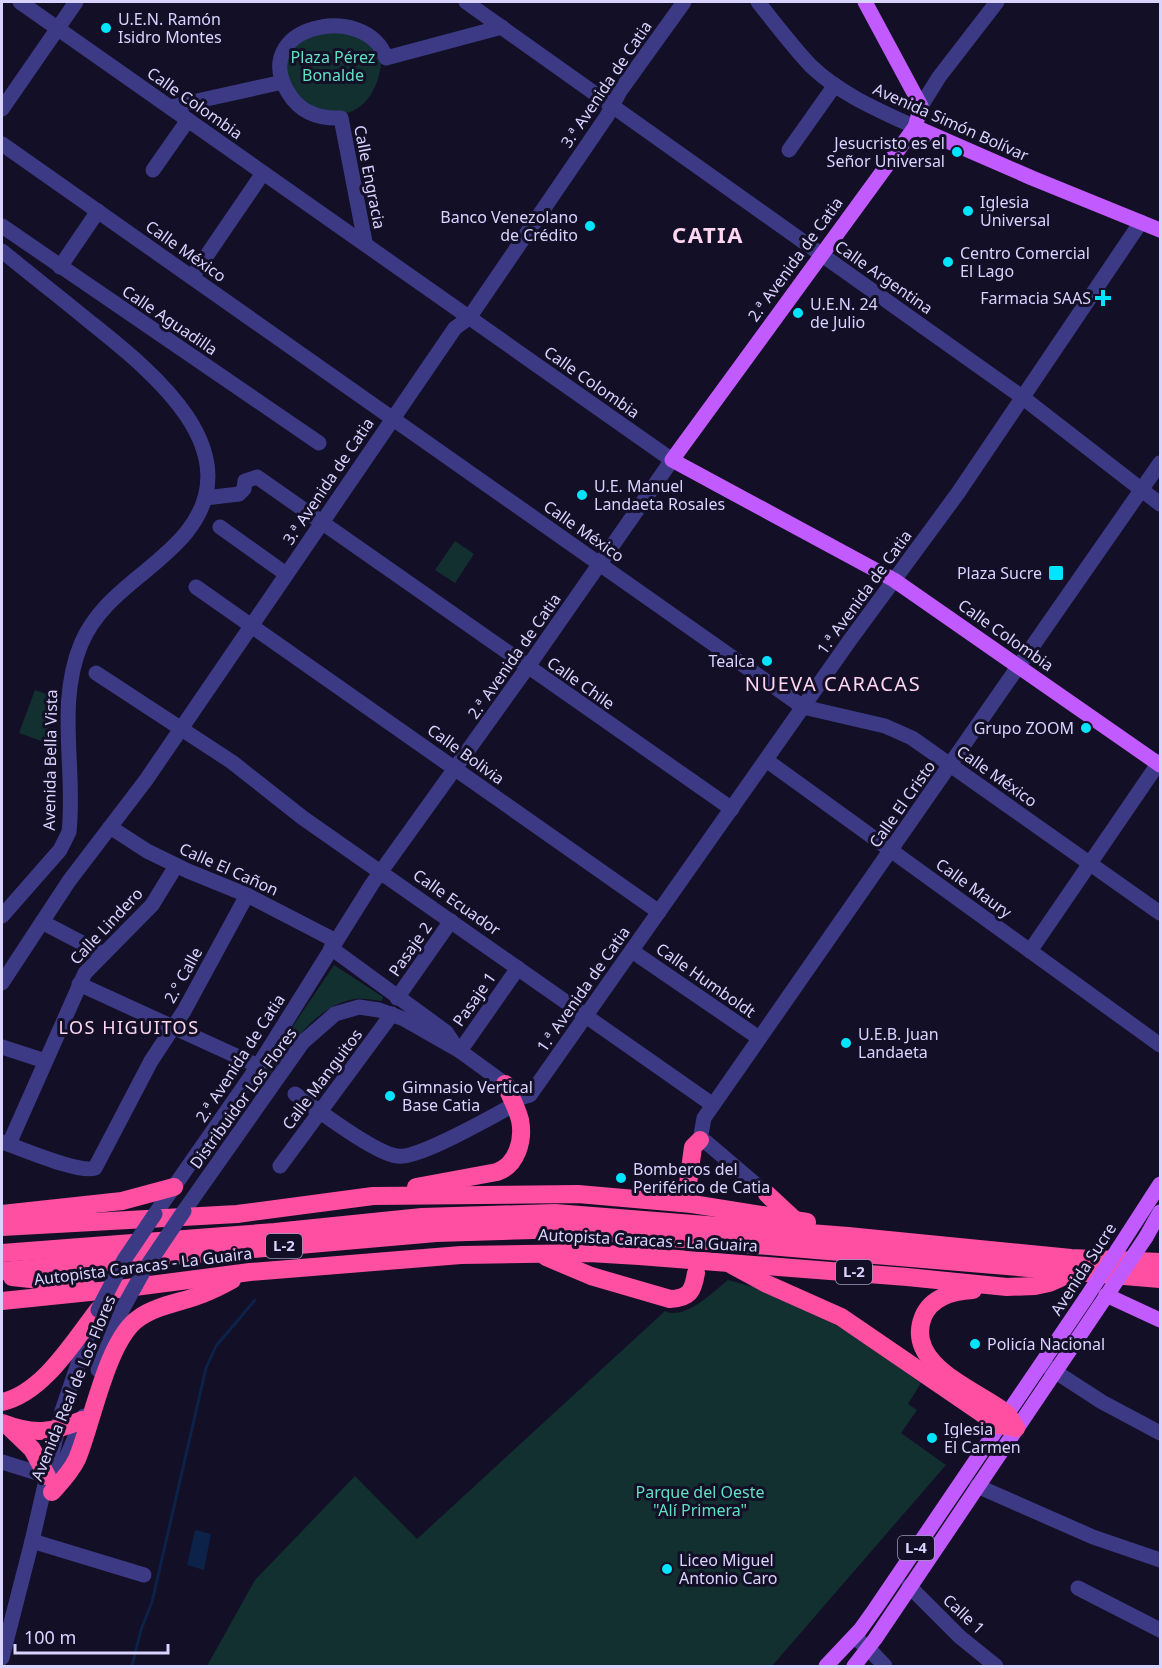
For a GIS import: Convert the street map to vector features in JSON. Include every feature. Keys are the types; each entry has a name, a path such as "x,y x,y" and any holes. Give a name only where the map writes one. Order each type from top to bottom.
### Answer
{"highway":[{"path":"374,1196 506,1169 514,1161 519,1145 521,1101 505,1084"},
{"path":"687,1191 693,1147 700,1140"},
{"path":"2,1214 122,1201 174,1187"},
{"name":"Autopista Caracas - La Guaira","path":"2,1227 255,1211 374,1196 578,1194 692,1204 759,1213 830,1226 848,1236"},
{"path":"759,1213 764,1208 767,1194"},
{"path":"767,1194 796,1221"},
{"name":"L-2","path":"255,1211 344,1225"},
{"name":"Autopista Caracas - La Guaira","path":"2,1253 422,1217 555,1213 848,1236 1074,1264 1161,1279"},
{"name":"Autopista Caracas - La Guaira","path":"2,1274 436,1233 567,1230 773,1246 1074,1264 1161,1262"},
{"name":"L-2","path":"719,1261 773,1246"},
{"name":"Autopista Caracas - La Guaira","path":"2,1301 250,1272 461,1255 589,1253 719,1261 1007,1287 1049,1283 1074,1264"},
{"path":"539,1254 591,1276 670,1299 682,1298 689,1293 694,1285 696,1273"},
{"path":"719,1261 841,1317 1008,1423"},
{"path":"4,1424 32,1449 49,1484 69,1473 77,1459 105,1376 122,1338 132,1323 154,1310 204,1294 250,1272"},
{"name":"L-2","path":"2,1274 119,1289"},
{"path":"1007,1287 966,1290 939,1298 927,1308 920,1328 920,1340 934,1365 1008,1423"},
{"path":"2,1309 50,1297"},
{"path":"2,1402 19,1396 42,1379 98,1310"},
{"path":"4,1424 38,1431 57,1431 82,1420"}],"main road":[{"path":"865,2 921,106 915,127"},
{"name":"Avenida Simón Bolívar","path":"915,127 1032,178 1161,230"},
{"name":"2.ª Avenida de Catia","path":"672,460 915,127"},
{"name":"Calle Colombia","path":"672,460 894,580 1160,764"},
{"name":"Avenida Sucre","path":"854,1666 977,1486 1008,1423 1042,1363 1161,1184"},
{"name":"Avenida Sucre","path":"826,1666 854,1637 1008,1423 1056,1372 1161,1212"},
{"path":"1109,1292 1161,1320"}],"street":[{"name":"Calle Colombia","path":"20,2 365,242 672,460"},
{"path":"2,109 76,2"},
{"name":"Calle Argentina","path":"466,2 1022,397 1161,504"},
{"name":"3.ª Avenida de Catia","path":"2,982 69,881 181,728 455,328 469,318 683,2"},
{"name":"Avenida Simón Bolívar","path":"758,2 812,66 835,85 853,97 915,127"},
{"path":"921,106 939,77 997,2"},
{"path":"170,107 283,82 281,64 287,42 301,24 317,15 344,14 361,20 375,33 386,58 502,27"},
{"name":"Calle Engracia","path":"283,82 292,98 306,111 323,118 341,118 365,242"},
{"path":"789,150 835,85"},
{"path":"153,171 188,120"},
{"name":"Calle México","path":"2,144 803,707 885,726 900,732 1161,913"},
{"path":"192,277 263,173"},
{"path":"60,267 98,211"},
{"name":"1.ª Avenida de Catia","path":"521,1101 586,1016 803,707 958,493 1141,222"},
{"name":"Calle Aguadilla","path":"2,226 319,443"},
{"name":"Avenida Bella Vista","path":"2,251 124,350 180,405 201,441 206,455 208,479 198,515 188,531 148,570 111,600 90,627 82,643 74,665 68,706 69,832 60,850 2,916"},
{"name":"2.ª Avenida de Catia","path":"154,1214 258,1066 381,872 672,460"},
{"name":"Calle El Cristo","path":"700,1140 704,1118 1161,463"},
{"name":"Calle Chile","path":"204,498 239,494 244,489 244,481 256,477 732,809"},
{"path":"220,527 286,574"},
{"name":"Calle Bolivia","path":"196,587 659,912"},
{"name":"Calle Ecuador","path":"96,673 256,779 303,818 713,1105"},
{"name":"Calle Maury","path":"766,760 1161,1045"},
{"path":"1030,951 1160,764"},
{"name":"Calle El Cañon","path":"110,827 147,851 176,866 247,895 334,945 398,998 446,1032 460,1051"},
{"name":"Calle Lindero","path":"5,1143 85,973 152,904 176,866"},
{"name":"2.° Calle","path":"5,1143 78,1168 92,1170 97,1166 151,1061 184,1011 247,895"},
{"name":"Pasaje 2","path":"398,998 451,921"},
{"path":"42,922 103,954"},
{"name":"Calle Humboldt","path":"632,951 759,1038"},
{"name":"Pasaje 1","path":"460,1051 518,968"},
{"path":"79,984 258,1066"},
{"name":"Distribuidor Los Flores","path":"184,1211 298,1050 313,1031 335,1014 349,1009 368,1007 392,1014 460,1051 505,1084"},
{"name":"Calle Manguitos","path":"280,1166 392,1014"},
{"path":"2,1047 45,1061"},
{"path":"296,1094 376,1148 399,1157 427,1148 521,1101"},
{"path":"700,1140 706,1142 767,1194"},
{"name":"Avenida Real de Los Flores","path":"2,1659 36,1519 49,1484 82,1420 101,1362 123,1308 143,1272 184,1211"},
{"name":"Avenida Real de Los Flores","path":"49,1484 57,1431 80,1354 98,1310 124,1260 154,1214"},
{"path":"1042,1363 1102,1402 1161,1433"},
{"path":"2,1462 49,1484"},
{"path":"977,1486 1093,1537 1161,1560"},
{"path":"32,1541 144,1575"},
{"name":"Calle 1","path":"909,1586 960,1637 996,1666"},
{"path":"1077,1588 1161,1630"},
{"path":"854,1637 885,1666"}],"green space":[{"name":"Plaza Pérez Bonalde","path":"328,18 352,21 381,60 378,78 370,96 357,109 349,113 335,114 306,106 287,80 286,55 311,23"},
{"path":"455,541 474,554 455,583 435,570"},
{"path":"35,690 60,699 44,742 19,733"},
{"path":"334,965 383,997 382,1001 355,999 339,1003 324,1012 298,1036 256,1094 250,1090"},
{"name":"Parque del Oeste \"Alí Primera\"","path":"728,1280 769,1292 809,1310 867,1345 921,1383 908,1404 917,1410 901,1433 946,1465 772,1666 207,1666 255,1580 355,1476 417,1539 665,1311 673,1313 690,1308"}],"water":[{"path":"195,1530 211,1534 204,1570 187,1565"}],"waterway":[{"path":"132,1666 141,1630 152,1602 206,1368 216,1346 255,1300"}],"place":[{"name":"U.E.N. Ramón Isidro Montes","path":"106,28"},
{"name":"Jesucristo es el Señor Universal","path":"957,152"},
{"name":"Iglesia Universal","path":"968,211"},
{"name":"Banco Venezolano de Crédito","path":"590,226"},
{"name":"Centro Comercial El Lago","path":"948,262"},
{"name":"Farmacia SAAS","path":"1103,298"},
{"name":"U.E.N. 24 de Julio","path":"798,313"},
{"name":"U.E. Manuel Landaeta Rosales","path":"582,495"},
{"name":"Plaza Sucre","path":"1056,573"},
{"name":"Tealca","path":"767,661"},
{"name":"Grupo ZOOM","path":"1086,728"},
{"name":"U.E.B. Juan Landaeta","path":"846,1043"},
{"name":"Gimnasio Vertical Base Catia","path":"390,1096"},
{"name":"Bomberos del Periférico de Catia","path":"621,1178"},
{"name":"Policía Nacional","path":"975,1344"},
{"name":"Iglesia El Carmen","path":"932,1438"},
{"name":"Liceo Miguel Antonio Caro","path":"667,1569"}],"district":[{"name":"CATIA","path":"708,235"},
{"name":"NUEVA CARACAS","path":"833,684"},
{"name":"LOS HIGUITOS","path":"129,1028"}]}
